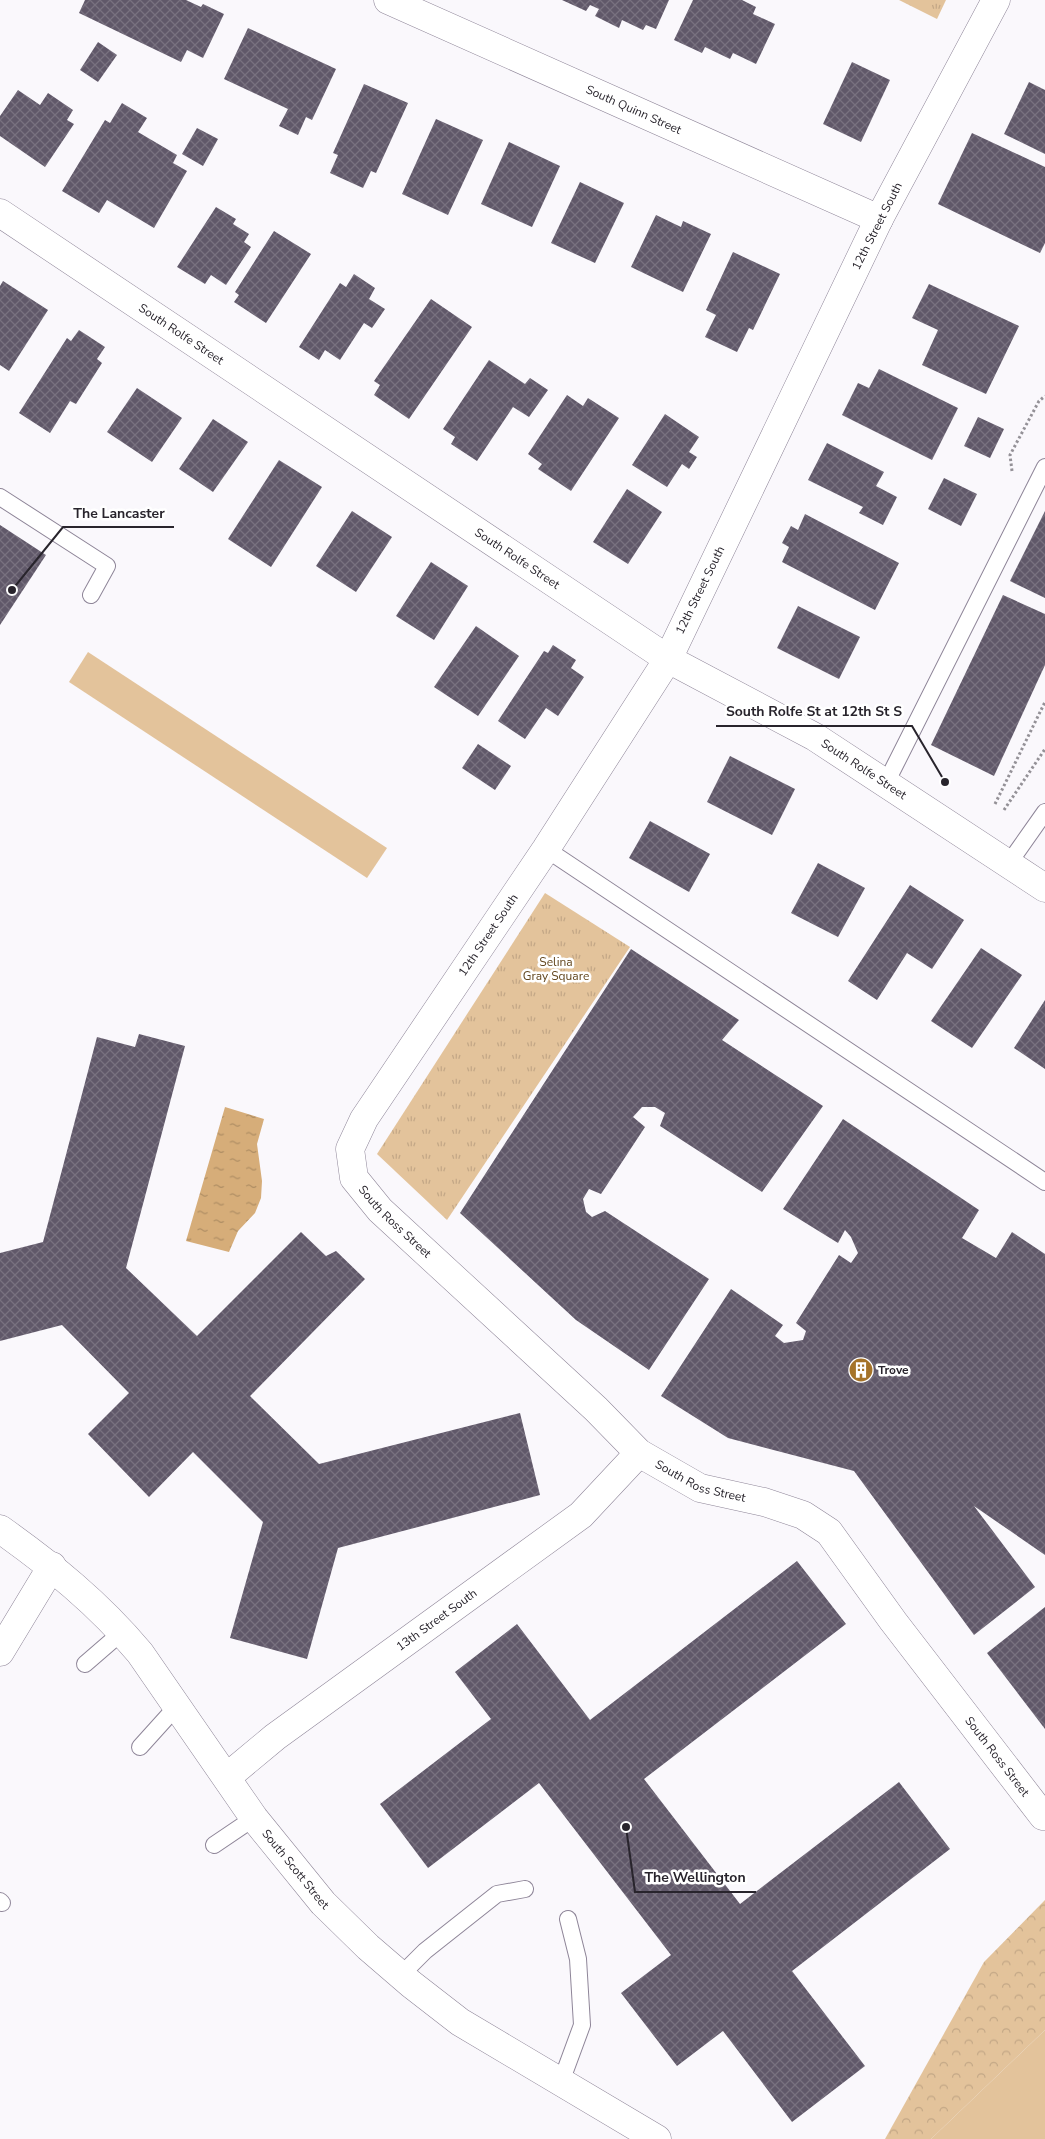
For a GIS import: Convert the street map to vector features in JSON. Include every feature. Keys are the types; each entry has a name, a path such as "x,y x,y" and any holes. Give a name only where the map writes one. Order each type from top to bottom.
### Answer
{"street":[{"name":"South Quinn Street","path":"388,0 879,219"},
{"name":"12th Street South","path":"350,1149 364,1118 546,849 668,659 879,219 996,0"},
{"name":"South Rolfe Street","path":"0,213 668,659 815,737 1045,888"},
{"name":"South Ross Street","path":"350,1149 354,1178 380,1210 596,1409 639,1453 700,1488 764,1502 803,1515 829,1532 892,1621 1042,1816"},
{"name":"13th Street South","path":"227,1777 275,1737 581,1515 639,1453"},
{"name":"South Scott Street","path":"0,1529 52,1566 122,1632 140,1652 254,1818 323,1903 368,1947 460,2022 657,2139"},
{"path":"0,1652 52,1566"}],"lane":[{"path":"886,783 1045,467"},
{"path":"0,497 107,566 91,595"},
{"path":"1009,863 1045,812"},
{"path":"546,849 1045,1182"},
{"path":"85,1664 122,1632"},
{"path":"140,1747 177,1706"},
{"path":"214,1845 254,1818"},
{"path":"401,1975 425,1951 497,1894 525,1889"},
{"path":"561,2082 582,2025 578,1959 568,1919"}],"path":[{"path":"995,804 1045,702"},
{"path":"1004,810 1045,749"}],"green space":[{"path":"899,0 946,0 937,19"},
{"path":"88,652 387,848 367,878 69,682"},
{"name":"Selina Gray Square","path":"545,893 630,947 447,1220 377,1154"},
{"path":"1045,1900 1045,2030 931,2139 885,2139 984,1962"},
{"path":"1045,2030 1045,2139 931,2139"}],"water":[{"path":"225,1107 264,1119 257,1144 262,1181 261,1198 255,1213 238,1231 229,1252 186,1241"}],"building":[{"path":"85,0 186,0 201,7 203,4 224,14 203,58 187,50 181,62 79,13"},
{"path":"562,0 669,0 656,29 646,25 643,30 622,20 619,28 595,16 599,9 590,5 586,11"},
{"path":"693,0 742,0 756,7 753,14 775,24 756,64 733,53 730,59 705,47 702,53 674,40"},
{"path":"248,28 336,69 312,120 306,117 298,135 279,126 288,109 224,79"},
{"path":"98,42 117,55 98,82 80,70"},
{"path":"852,62 890,80 861,142 823,124"},
{"path":"1029,82 1045,90 1045,154 1004,134"},
{"path":"364,84 408,103 376,173 371,171 363,188 330,173 338,155 333,153"},
{"path":"18,90 40,105 48,93 73,110 67,120 74,124 45,167 0,136 0,116"},
{"path":"122,103 147,118 138,132 177,155 173,163 187,171 154,228 107,200 99,213 62,191 105,120 110,123"},
{"path":"436,119 483,140 448,215 402,194"},
{"path":"197,128 218,139 203,166 182,154"},
{"path":"972,133 1045,167 1045,243 1040,253 938,204"},
{"path":"509,142 560,166 532,227 481,204"},
{"path":"580,182 624,203 595,263 551,243"},
{"path":"216,207 236,219 233,224 249,234 244,242 251,247 226,285 211,275 205,284 177,267"},
{"path":"656,215 681,227 683,221 711,234 683,292 631,267"},
{"path":"274,231 311,254 266,323 234,302 239,295 235,292"},
{"path":"733,252 780,274 753,330 749,328 737,352 705,337 716,315 706,310"},
{"path":"354,274 375,288 369,299 385,309 372,328 364,323 340,360 325,350 319,360 299,347 340,283 346,287"},
{"path":"3,281 48,310 9,371 0,365 0,286"},
{"path":"929,284 1019,326 986,394 922,365 938,330 912,318"},
{"path":"431,299 472,327 409,419 374,395 380,385 374,381"},
{"path":"79,330 105,347 97,359 102,363 76,404 70,401 50,433 19,413 67,338 71,341"},
{"path":"489,360 525,384 530,378 548,390 529,417 513,407 477,461 451,444 455,437 443,429"},
{"path":"879,369 958,408 932,460 842,415 858,383 869,388"},
{"path":"137,388 182,418 152,462 107,432"},
{"path":"567,395 583,406 588,398 619,418 571,491 538,469 542,464 528,454"},
{"path":"665,414 699,437 689,452 697,457 689,469 682,464 667,487 632,465"},
{"path":"978,417 1004,429 990,458 964,446"},
{"path":"213,419 248,442 213,492 179,469"},
{"path":"827,443 884,472 876,486 897,497 883,525 859,513 863,507 808,480"},
{"path":"279,460 322,487 271,567 228,539"},
{"path":"944,478 977,494 961,526 928,509"},
{"path":"627,489 662,512 628,564 593,542"},
{"path":"352,511 392,537 356,592 316,566"},
{"path":"1045,511 1045,598 1010,581"},
{"path":"805,514 899,563 875,610 782,562 789,547 782,543 791,526 798,530"},
{"path":"0,525 46,555 0,625"},
{"path":"431,562 468,586 434,640 396,616"},
{"path":"1003,595 1045,614 1045,665 994,776 931,745"},
{"path":"798,606 860,637 839,679 777,648"},
{"path":"476,626 519,656 478,716 434,687"},
{"path":"553,645 576,660 571,668 584,677 558,716 546,708 525,739 498,721 544,651 548,653"},
{"path":"478,744 511,766 495,790 462,768"},
{"path":"730,756 795,789 772,835 707,802"},
{"path":"650,821 710,854 689,892 629,858"},
{"path":"818,863 865,888 838,937 791,913"},
{"path":"910,885 964,920 932,969 907,953 877,1000 848,981"},
{"path":"981,948 1022,975 972,1048 931,1021"},
{"path":"631,949 739,1020 722,1040 823,1106 762,1192 660,1126 665,1113 655,1107 642,1107 633,1117 645,1127 601,1194 589,1189 583,1199 586,1212 592,1217 605,1211 709,1279 649,1370 576,1320 460,1213"},
{"path":"1045,1000 1045,1069 1014,1048"},
{"path":"139,1034 185,1046 126,1268 197,1336 301,1232 326,1256 336,1251 365,1279 250,1396 319,1464 520,1413 540,1495 338,1548 307,1659 230,1638 263,1522 193,1452 149,1497 88,1434 129,1393 62,1325 0,1341 0,1253 43,1242 97,1037 135,1047"},
{"name":"Trove","path":"843,1119 979,1210 962,1238 996,1258 1012,1232 1045,1254 1045,1555 974,1506 1035,1587 974,1635 854,1471 728,1438 661,1396 731,1289 783,1325 775,1336 784,1343 803,1340 806,1331 796,1323 839,1255 851,1263 858,1253 851,1237 845,1230 838,1243 783,1209"},
{"path":"797,1561 846,1624 644,1779 740,1904 899,1782 950,1849 792,1971 865,2066 792,2122 723,2031 677,2066 621,1993 671,1955 539,1783 428,1868 380,1804 491,1719 455,1672 517,1624 590,1720"},
{"path":"1045,1607 1045,1729 987,1653"}],"place":[{"name":"The Lancaster","path":"12,590"},
{"name":"South Rolfe St at 12th St S","path":"945,782"},
{"name":"Trove","path":"861,1370"},
{"name":"The Wellington","path":"626,1827"}]}
